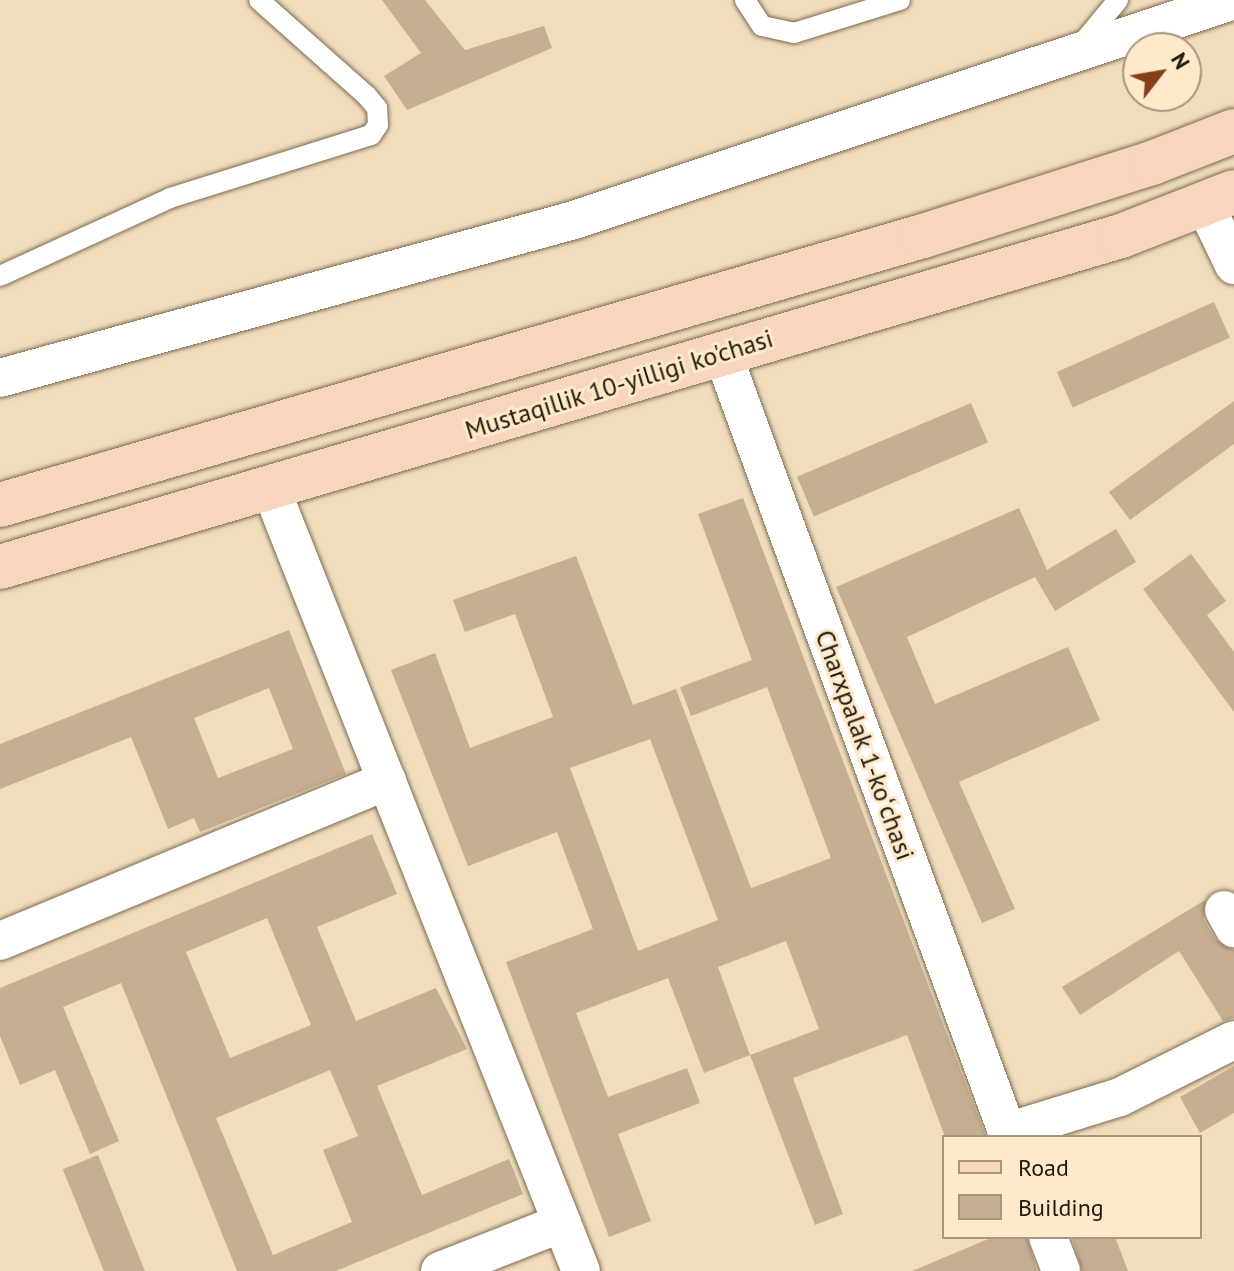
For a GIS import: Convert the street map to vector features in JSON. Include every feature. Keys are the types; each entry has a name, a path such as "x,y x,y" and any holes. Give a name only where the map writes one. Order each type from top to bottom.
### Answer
{"main road":[{"path":"0,505 923,236 1234,131"},
{"name":"Mustaqillik 10-yilligi ko'chasi","path":"0,567 1121,236 1219,197"}],"street":[{"path":"0,378 574,220 1071,57 1234,0"},
{"path":"1219,197 1234,265"},
{"name":"Charxpalak 1-koʻchasi","path":"722,352 1008,1134"},
{"path":"271,489 581,1271"},
{"path":"0,941 387,781"},
{"path":"1008,1134 1120,1097 1234,1040"},
{"path":"440,1271 562,1223"},
{"path":"1049,1239 1061,1271"}],"lane":[{"path":"0,276 170,198 371,135 378,125 377,108 259,0"},
{"path":"745,0 762,26 794,33 900,0"},
{"path":"1071,57 1118,0"}],"building":[{"path":"382,0 425,0 465,50 544,26 552,48 407,110 384,76 421,53"},
{"path":"1214,302 1230,338 1073,408 1057,372"},
{"path":"1234,401 1234,444 1130,520 1109,492"},
{"path":"971,403 988,443 814,516 797,477"},
{"path":"743,498 985,1135 944,1135 907,1035 793,1078 843,1214 815,1225 750,1055 704,1073 668,978 576,1013 608,1097 687,1068 700,1103 618,1134 651,1221 609,1237 506,962 593,929 557,832 468,866 391,670 435,653 470,748 553,717 515,614 465,632 453,600 576,556 633,705 676,689 751,888 831,858 767,687 691,716 680,687 752,660 698,514","holes":["650,739 718,920 638,951 570,768","786,941 819,1029 750,1055 718,967"]},
{"path":"1019,508 1047,570 1116,529 1136,562 1055,611 1035,577 907,637 935,704 1068,647 1100,720 959,782 1015,909 982,923 836,587"},
{"path":"1191,554 1226,601 1207,615 1234,652 1234,712 1143,589"},
{"path":"289,630 346,774 200,832 194,818 168,829 131,737 0,789 0,744","holes":["269,688 293,749 218,778 194,718"]},
{"path":"372,834 397,894 317,927 356,1021 436,988 467,1049 377,1086 422,1195 509,1159 523,1194 336,1271 237,1271 121,983 63,1007 119,1141 90,1154 55,1070 20,1085 0,1036 0,988","holes":["267,918 311,1025 230,1058 186,952","330,1070 358,1136 323,1150 352,1222 273,1255 216,1118"]},
{"path":"1205,900 1204,920 1215,939 1234,950 1234,1018 1223,1021 1179,951 1080,1015 1062,987"},
{"path":"1234,1066 1234,1113 1200,1133 1180,1097"},
{"path":"98,1155 145,1271 104,1271 63,1169"},
{"path":"988,1239 1028,1239 1037,1271 912,1271"},
{"path":"1073,1239 1116,1239 1128,1271 1082,1271"}]}
